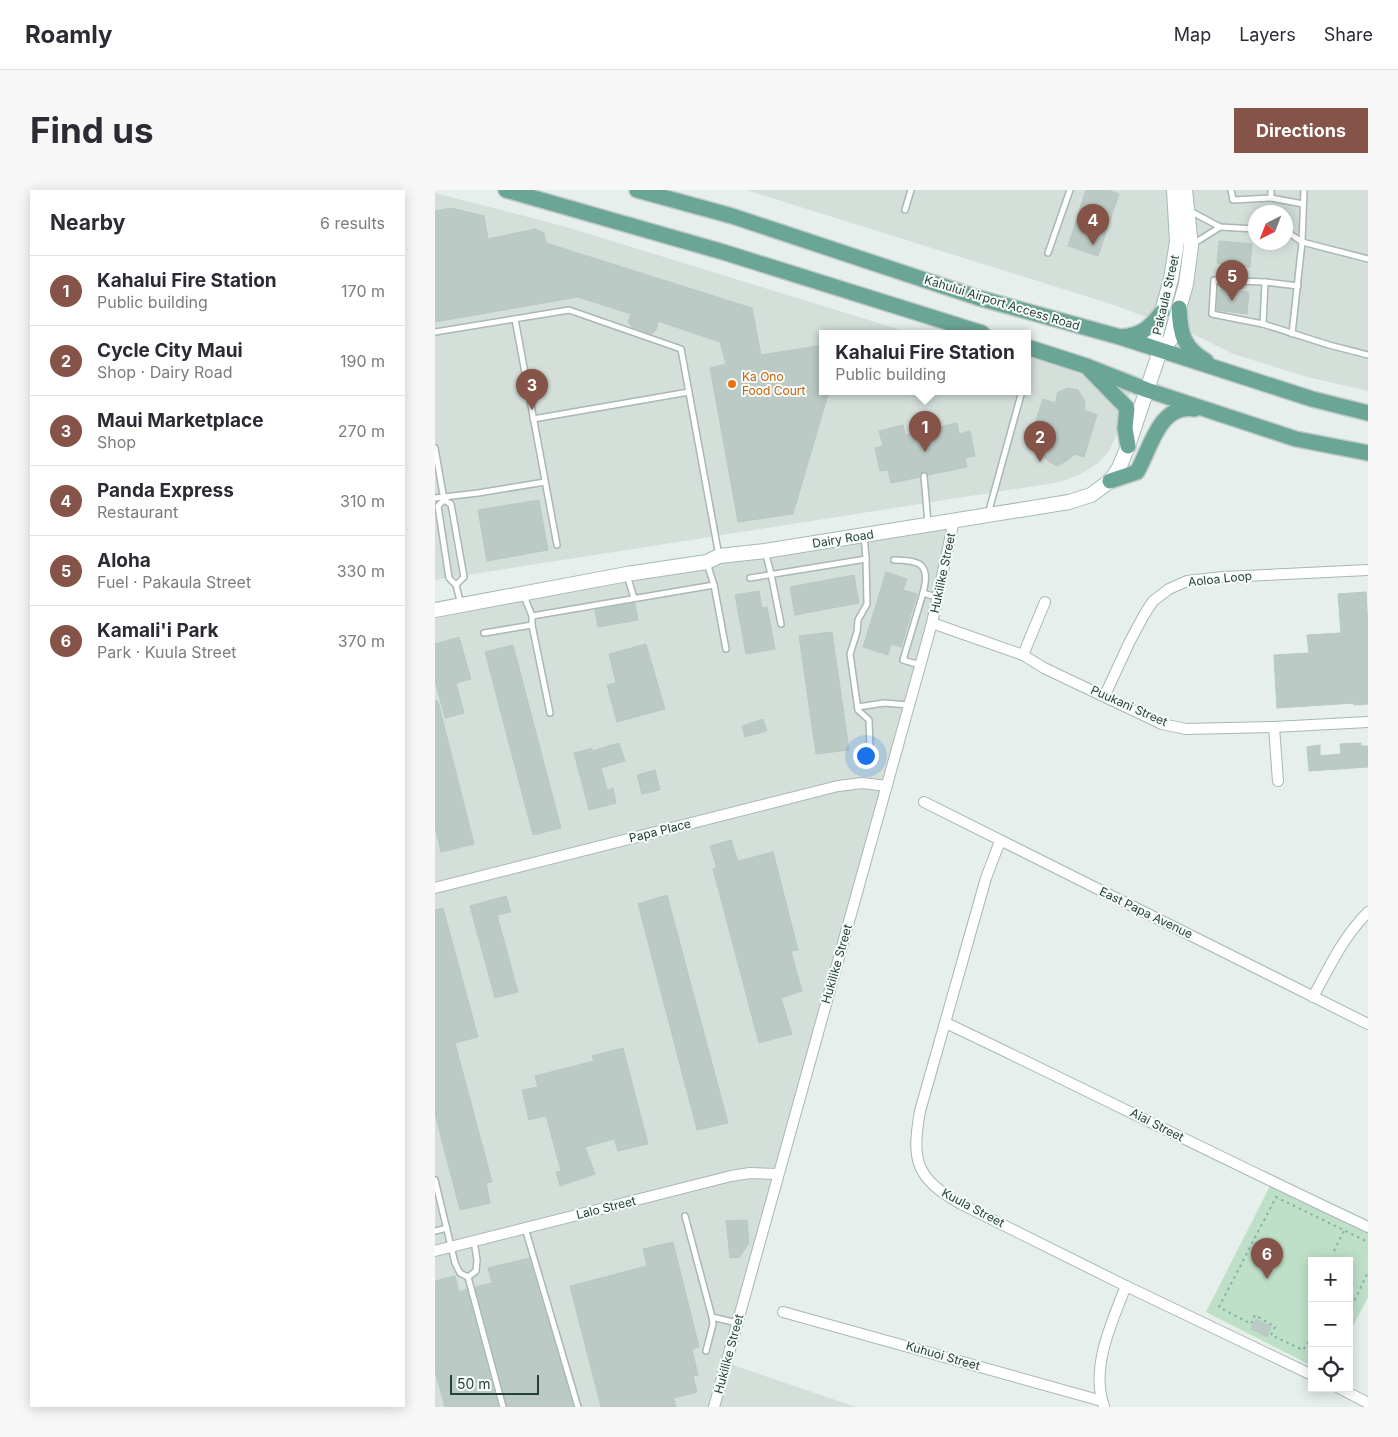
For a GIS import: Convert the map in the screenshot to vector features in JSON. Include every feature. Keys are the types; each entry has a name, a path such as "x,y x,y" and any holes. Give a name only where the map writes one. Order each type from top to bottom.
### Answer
{"main road":[{"path":"505,190 723,252 972,330"},
{"name":"Kahului Airport Access Road","path":"637,190 732,216 979,298 1120,337 1312,399 1368,413"},
{"name":"Pakaula Street","path":"1174,190 1177,242 1171,279 1155,337 1159,351 1170,340 1186,284 1191,246 1185,190"},
{"path":"1179,308 1181,332 1190,349 1195,355 1227,372"},
{"path":"1120,337 1136,336 1154,323 1162,312"},
{"path":"1031,348 1086,366 1147,390 1296,438 1368,453"},
{"name":"Dairy Road","path":"435,610 713,559 1069,502 1091,495 1110,481 1119,468 1159,351"},
{"path":"1086,366 1127,408 1125,428 1128,446"},
{"path":"1110,481 1137,472 1159,426 1172,412 1193,408 1219,414"}],"street":[{"name":"Hukilike Street","path":"714,1407 932,623 954,520"},
{"name":"Aoloa Loop","path":"1105,695 1144,615 1153,601 1169,589 1187,581 1223,576 1368,570"},
{"path":"1023,654 1045,602"},
{"name":"Puukani Street","path":"932,623 1023,654 1045,668 1105,695 1162,724 1186,729 1368,722"},
{"path":"1274,727 1278,781"},
{"name":"Papa Place","path":"435,888 838,786 862,783 887,786"},
{"name":"East Papa Avenue","path":"924,802 1368,1024"},
{"name":"Kuula Street","path":"1001,841 986,878 920,1111 915,1151 928,1180 941,1192 961,1204 1308,1373"},
{"path":"1313,997 1339,948 1353,928 1368,912"},
{"name":"Aiai Street","path":"946,1023 1368,1228"},
{"name":"Lalo Street","path":"435,1251 731,1176 750,1173 778,1174"},
{"path":"1103,1404 1100,1379 1105,1338 1126,1286"},
{"name":"Kuhuoi Street","path":"783,1312 1103,1404"},
{"path":"1347,1392 1368,1403"}],"lane":[{"path":"905,210 911,190"},
{"path":"1048,253 1070,190"},
{"path":"1231,190 1233,200 1271,198 1303,204"},
{"path":"1271,190 1271,198"},
{"path":"1292,334 1302,242 1304,190"},
{"path":"1188,210 1220,227 1248,229"},
{"path":"1191,246 1220,227"},
{"path":"1293,237 1302,242 1368,259"},
{"path":"1298,286 1265,282 1214,280 1212,314 1263,324 1368,355"},
{"path":"1263,324 1265,282"},
{"path":"435,332 569,310 681,349 713,559 713,585 726,650"},
{"path":"515,319 557,545"},
{"path":"533,419 689,392"},
{"path":"988,514 1021,395"},
{"path":"435,448 444,498 451,504 464,577 456,585"},
{"path":"924,476 929,525"},
{"path":"435,498 545,482"},
{"path":"444,498 438,506 449,578 456,585 461,606"},
{"path":"864,535 867,604 858,620 857,632 850,654 858,707 869,720 870,748"},
{"path":"765,551 781,624"},
{"path":"750,578 866,560"},
{"path":"894,560 918,562 923,568 927,580 903,660 920,665"},
{"path":"627,574 634,598"},
{"path":"532,616 713,585"},
{"path":"523,593 532,616 532,625 550,713"},
{"path":"923,593 936,598"},
{"path":"484,633 532,625"},
{"path":"858,707 885,702 909,705"},
{"path":"435,1180 455,1264 460,1273 468,1277 503,1407"},
{"path":"685,1216 712,1317 713,1324 706,1351"},
{"path":"435,1231 447,1228"},
{"path":"525,1228 578,1407"},
{"path":"468,1277 476,1271 477,1260 474,1241"},
{"path":"712,1317 737,1322"}],"path":[{"path":"1308,1342 1303,1350 1271,1335 1275,1326 1255,1315 1251,1324 1219,1307 1276,1197 1368,1242"},
{"path":"1334,1251 1344,1231"},
{"path":"1353,1304 1368,1272"}],"shaded area":[{"path":"746,190 1368,190 1368,391 1307,377 1233,354 1195,335 1111,304"},
{"path":"435,193 563,226 901,330 819,330 819,395 1031,395 1031,340 1135,375 1118,433 1109,451 1098,463 1081,474 1060,482 435,580"},
{"path":"954,520 944,565 727,1363 856,1407 435,1407 435,611"}],"green space":[{"path":"1272,1182 1368,1227 1368,1297 1353,1326 1353,1257 1308,1257 1308,1364 1206,1312"}],"building":[{"path":"1086,190 1108,190 1119,194 1098,256 1068,246"},
{"path":"451,208 484,216 488,239 535,229 544,233 546,243 752,308 761,355 819,346 819,395 828,395 793,514 738,522 710,368 726,364 720,342 658,321 656,330 651,334 632,327 628,322 631,314 578,297 435,322 435,211"},
{"path":"1219,241 1248,244 1248,250 1251,250 1250,267 1217,263"},
{"path":"1218,290 1249,292 1247,314 1217,310"},
{"path":"1068,388 1078,390 1085,401 1084,410 1097,415 1084,457 1075,454 1057,466 1041,454 1040,446 1029,442 1043,399 1055,403 1058,392"},
{"path":"957,423 959,434 970,431 975,456 965,458 967,467 928,475 926,472 923,472 920,474 920,477 891,483 888,470 880,471 875,448 883,446 879,431 903,425 905,435"},
{"path":"539,500 548,550 487,561 478,510"},
{"path":"886,572 907,579 903,590 917,594 901,647 891,644 888,655 863,647"},
{"path":"854,575 859,603 795,615 790,587"},
{"path":"759,591 762,608 767,607 775,649 746,654 735,595"},
{"path":"1366,592 1368,704 1354,705 1354,703 1277,708 1274,655 1309,653 1307,635 1341,633 1338,594"},
{"path":"635,603 638,620 598,627 595,610"},
{"path":"832,632 849,750 816,754 799,636"},
{"path":"459,637 471,679 456,683 464,713 445,718 435,680 435,644"},
{"path":"646,644 665,709 617,722 607,685 616,683 609,654"},
{"path":"513,645 561,828 533,835 485,652"},
{"path":"435,701 438,701 474,844 441,852 435,827"},
{"path":"763,719 767,731 745,737 742,726"},
{"path":"619,743 625,761 601,768 607,790 613,788 616,803 589,810 574,753 592,748 592,751"},
{"path":"1361,743 1361,746 1368,746 1368,767 1309,771 1307,747 1320,745 1320,756 1341,754 1340,744"},
{"path":"655,770 660,790 642,794 637,775"},
{"path":"731,840 738,861 773,852 798,950 791,951 802,991 781,998 792,1034 759,1043 713,869 717,868 710,846"},
{"path":"667,895 728,1123 697,1130 638,904"},
{"path":"506,896 511,912 497,915 518,992 495,998 470,906"},
{"path":"443,908 478,1037 455,1043 492,1182 486,1183 490,1203 460,1210 435,1114 435,910"},
{"path":"623,1048 648,1144 618,1151 614,1139 585,1147 595,1174 560,1186 556,1172 561,1171 546,1116 529,1120 522,1090 538,1087 535,1076 594,1061 592,1056"},
{"path":"747,1220 749,1243 740,1257 730,1258 726,1221"},
{"path":"673,1242 699,1347 692,1349 698,1375 693,1376 697,1392 673,1398 676,1407 601,1407 570,1286 647,1266 643,1249"},
{"path":"529,1258 573,1407 507,1407 475,1287 492,1283 488,1268"},
{"path":"455,1276 459,1292 467,1289 498,1407 445,1407 435,1371 435,1281"},
{"path":"1256,1319 1271,1327 1267,1337 1251,1329"}],"place":[{"name":"Panda Express","path":"1093,245"},
{"name":"Aloha","path":"1232,301"},
{"name":"Ka Ono Food Court","path":"732,384"},
{"name":"Maui Marketplace","path":"532,410"},
{"name":"Kahalui Fire Station","path":"925,452"},
{"name":"Cycle City Maui","path":"1040,462"},
{"name":"Kamali'i Park","path":"1267,1279"}]}
